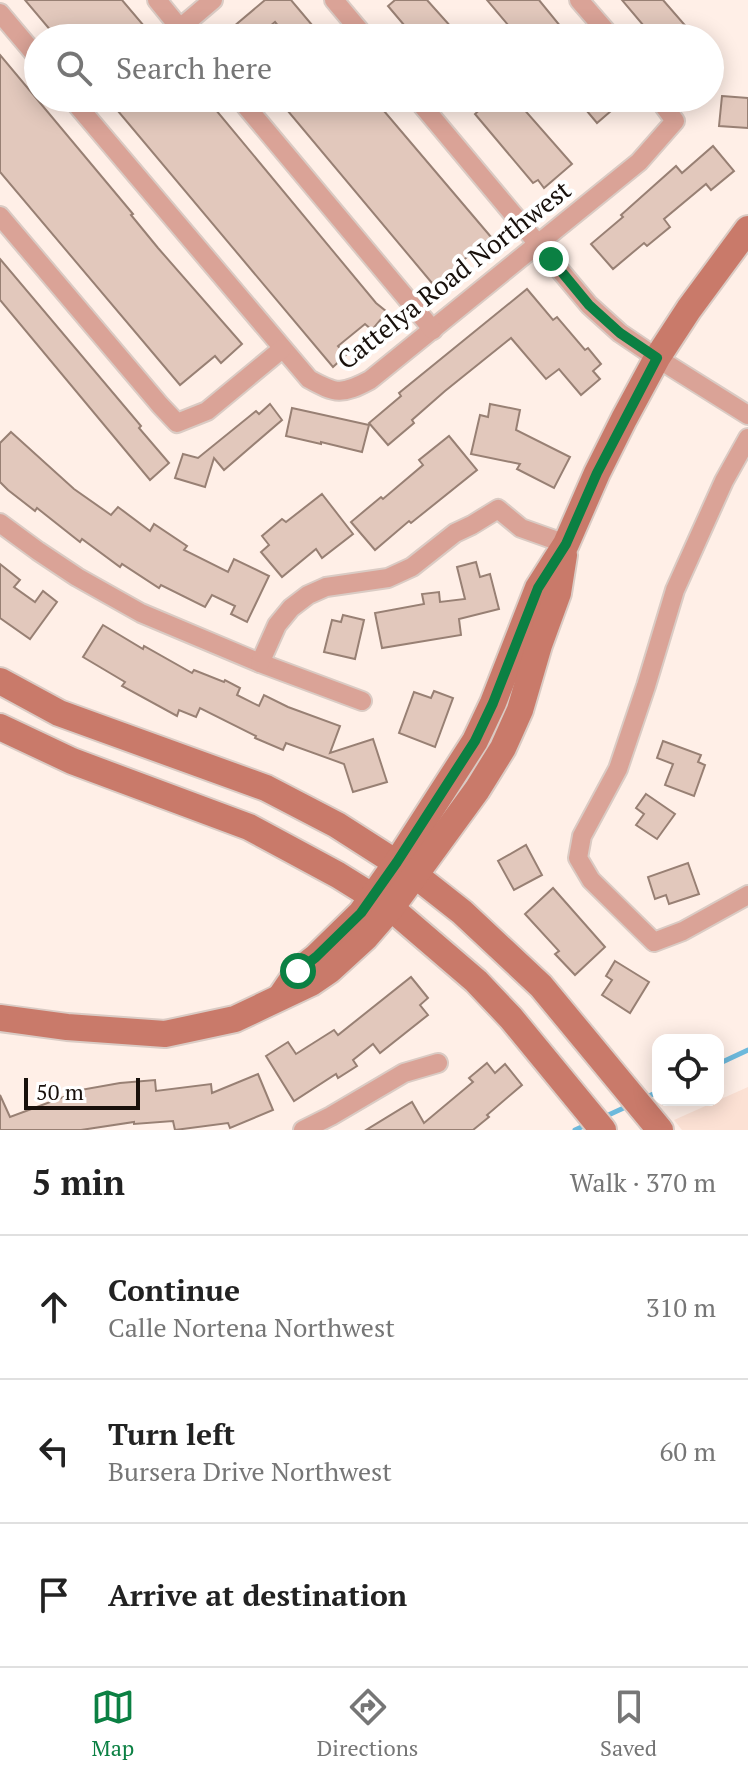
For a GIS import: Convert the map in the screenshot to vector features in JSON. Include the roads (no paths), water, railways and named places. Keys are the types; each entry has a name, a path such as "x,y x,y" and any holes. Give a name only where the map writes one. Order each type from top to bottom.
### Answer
{"main road":[{"path":"0,1018 67,1027 165,1034 235,1019 281,996 298,971 350,925 382,902 406,868 475,741 538,588 566,544 597,473 657,358 748,229"},
{"path":"0,681 59,713 266,788 337,825 406,868 473,922 541,986 660,1130"},
{"path":"0,727 72,761 249,827 382,902 476,981 511,1018 603,1130"}],"street":[{"path":"192,24 213,0"},
{"path":"334,0 354,24"},
{"path":"579,0 600,24"},
{"path":"163,2 178,24"},
{"path":"0,13 24,41"},
{"path":"0,216 177,423 207,411 282,349 83,112"},
{"path":"251,112 433,330"},
{"path":"428,112 589,305 620,333 748,415"},
{"name":"Cattelya Road Northwest","path":"282,349 309,379 328,390 349,392 370,380 639,162 675,121 668,112"},
{"path":"748,438 724,481 675,590 618,769 582,836 578,858 591,880 654,942 683,931 748,895"},
{"path":"260,663 277,625 291,608 308,595 326,587 388,578 412,567 455,533 498,509 521,528 566,544"},
{"path":"0,523 77,577 141,613 260,663 362,701"},
{"path":"303,1130 404,1073 438,1063"}],"waterway":[{"path":"724,1061 748,1050"},
{"path":"644,1098 652,1095"},
{"path":"604,1117 628,1106"},
{"path":"575,1130 588,1124"}]}
